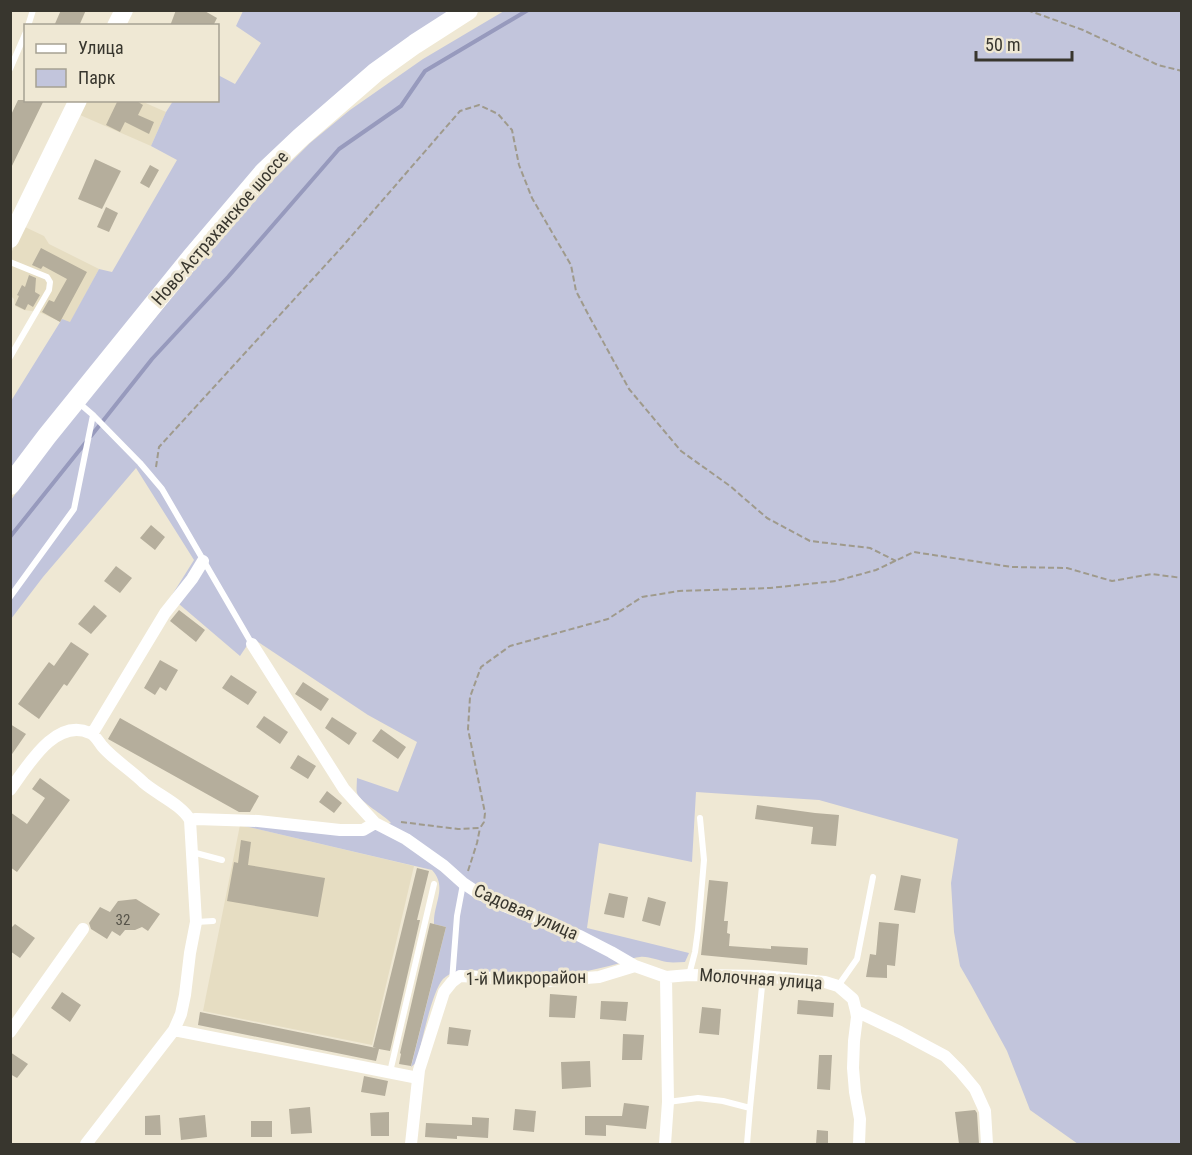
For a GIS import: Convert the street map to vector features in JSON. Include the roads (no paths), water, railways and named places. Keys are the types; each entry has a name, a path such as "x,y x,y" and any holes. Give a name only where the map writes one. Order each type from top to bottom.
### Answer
{"main road":[{"name":"Ново-Астраханское шоссе","path":"10,485 190,258 264,172 376,72 468,10"}],"street":[{"path":"117,24 124,10"},
{"path":"11,239 77,102"},
{"path":"92,734 165,613 203,561"},
{"name":"Садовая улица","path":"252,644 344,789 375,823 406,839 478,893 580,936 634,966 666,977"},
{"path":"10,790 45,744 65,732 78,730 92,734 109,754 152,790 186,813 190,820 196,922 181,1014 174,1030 86,1144"},
{"path":"190,820 258,821 340,830 363,830 375,823"},
{"path":"10,1032 83,929"},
{"name":"1-й Микрорайон","path":"452,982 460,976 547,981 599,977 634,966"},
{"name":"Молочная улица","path":"666,977 763,976 825,982 838,986 853,999 856,1011 945,1056 960,1071 975,1089 985,1111 987,1144"},
{"path":"665,1144 668,1102 666,977"},
{"path":"411,1144 419,1070 444,992 452,982"},
{"path":"856,1011 853,1068 860,1119 859,1144"},
{"path":"174,1030 418,1078"}],"lane":[{"path":"10,69 24,37"},
{"path":"10,262 47,277 50,282 49,290 10,357"},
{"path":"76,400 140,463 162,489 252,644"},
{"path":"10,597 74,509 93,415"},
{"path":"689,975 698,930 704,860 700,818"},
{"path":"192,852 222,860"},
{"path":"838,986 857,959 873,877"},
{"path":"452,982 457,916 463,883"},
{"path":"390,1072 434,884"},
{"path":"196,922 213,921"},
{"path":"747,1144 763,976"},
{"path":"668,1102 698,1098 750,1108"}],"waterway":[{"path":"91,436 152,359 228,277 339,149 401,106 425,71 528,10"},
{"path":"10,537 86,442"}]}
